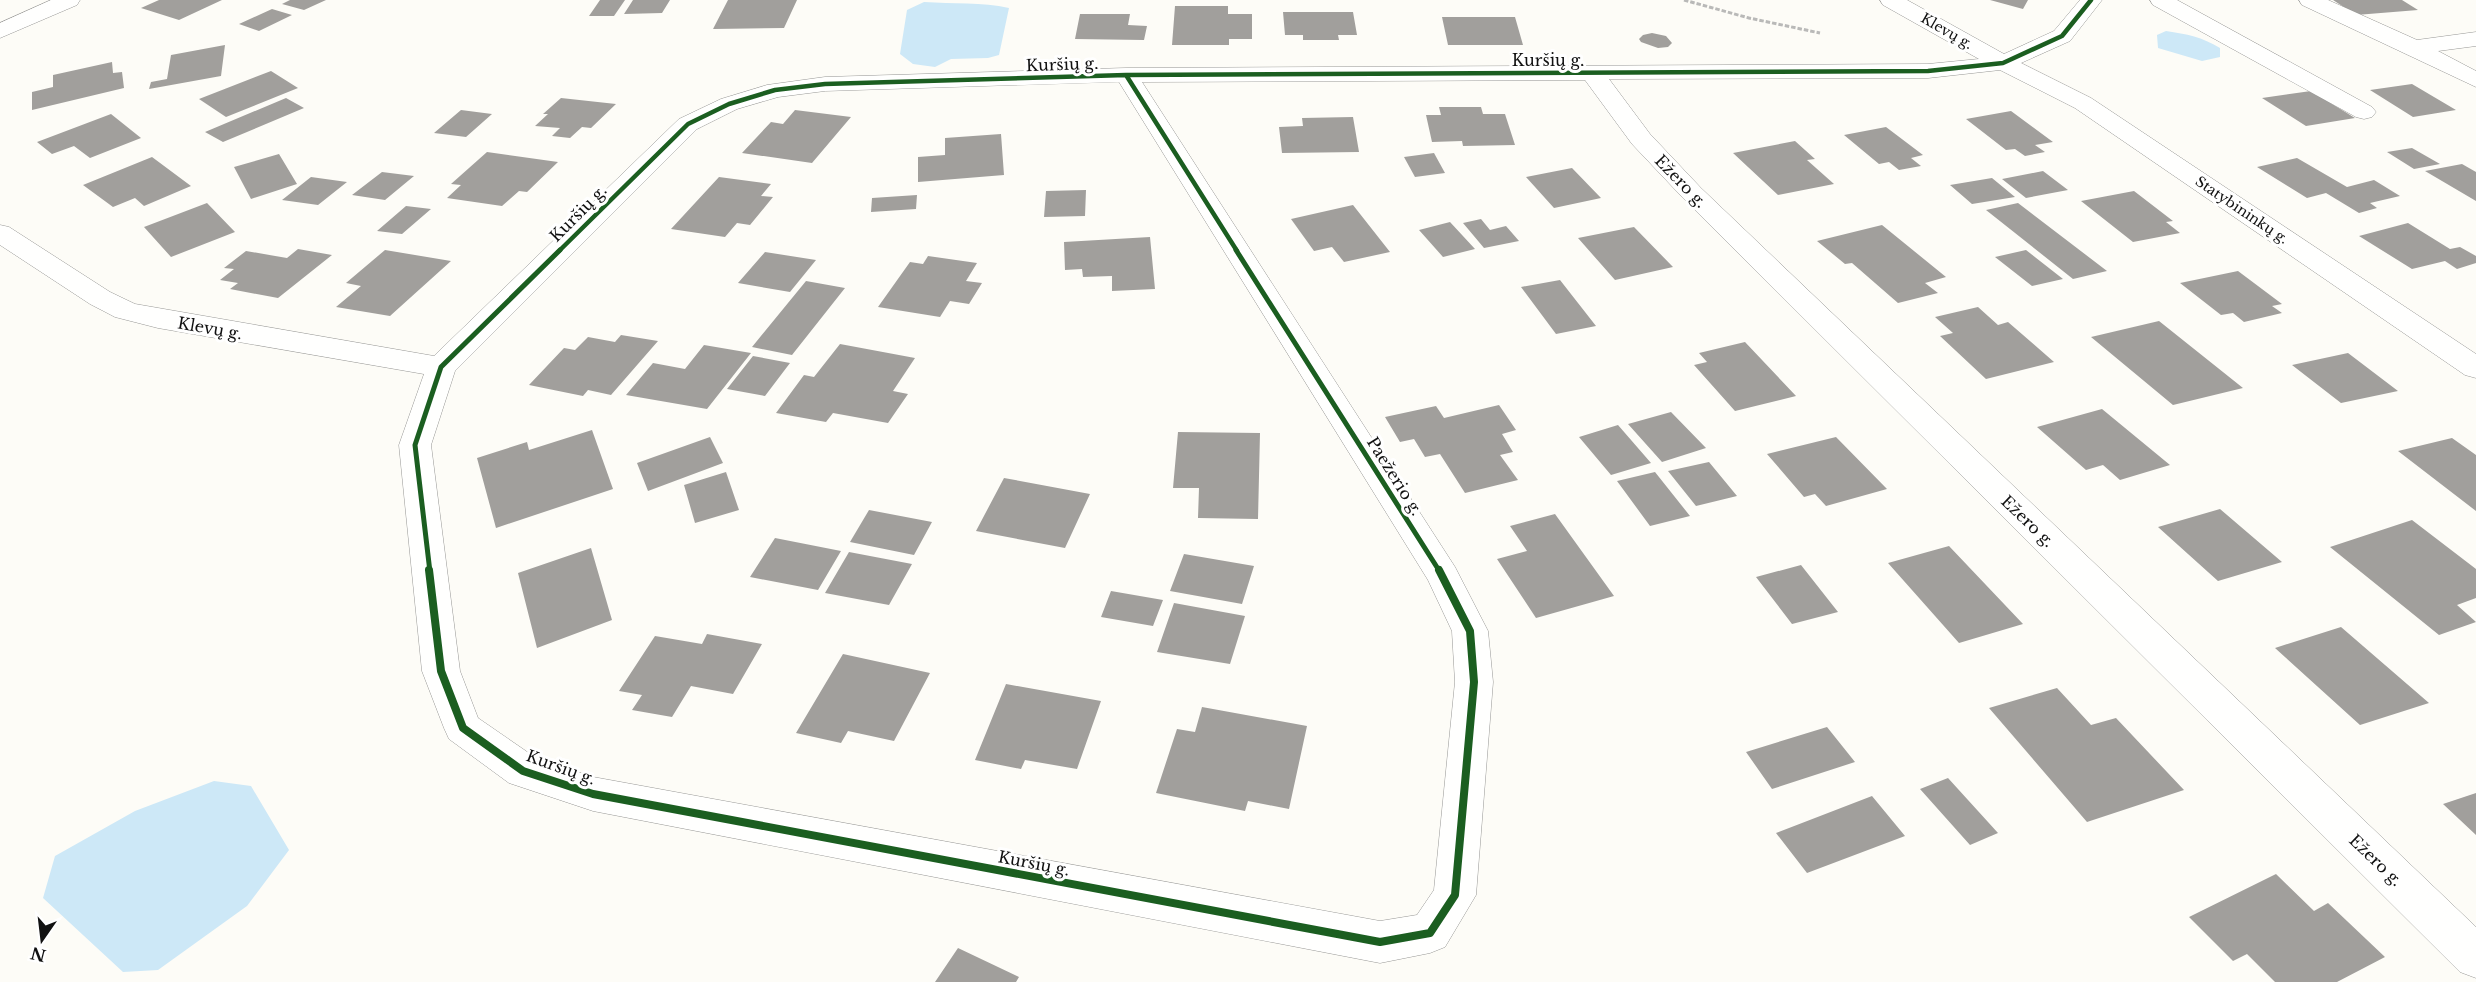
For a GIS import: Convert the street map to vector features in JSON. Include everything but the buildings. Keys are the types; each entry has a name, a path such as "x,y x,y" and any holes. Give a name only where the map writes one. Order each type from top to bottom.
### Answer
{"street":[{"path":"0,31 69,0"},
{"name":"Klevų g.","path":"1891,0 2003,63"},
{"name":"Kuršių g.","path":"1430,933 1380,942 593,794 523,771 463,728 441,671 415,445 441,367 688,124 729,104 775,90 825,84 1126,75 1928,71 2003,63 2062,36 2091,0"},
{"path":"2161,0 2364,112"},
{"path":"2310,0 2414,47 2476,80"},
{"path":"2414,47 2476,39"},
{"name":"Statybininkų g.","path":"2003,63 2083,103 2476,368"},
{"name":"Ežero g.","path":"1593,74 1641,139 1692,193 2476,957"},
{"name":"Paežerio g.","path":"1126,75 1437,566 1470,631 1474,682 1455,895 1430,933"},
{"name":"Klevų g.","path":"0,233 100,298 125,311 158,319 441,367"}],"path":[{"path":"1684,0 1749,18 1825,34"}],"water":[{"path":"924,2 978,4 1009,8 999,55 988,58 951,59 935,67 913,64 900,54 907,10"},
{"path":"2166,31 2207,41 2220,48 2220,57 2202,61 2158,48 2157,35"},
{"path":"214,781 251,786 289,850 247,906 158,970 123,972 43,898 55,856 135,811"}],"cycle path":[{"path":"1126,75 1443,576 1470,631 1474,682 1455,895 1430,933 1380,942 593,794 523,771 463,728 441,671 415,445 441,367 688,124 729,104 775,90 825,84 1126,75 1928,71 2003,63 2062,36 2091,0"}]}
